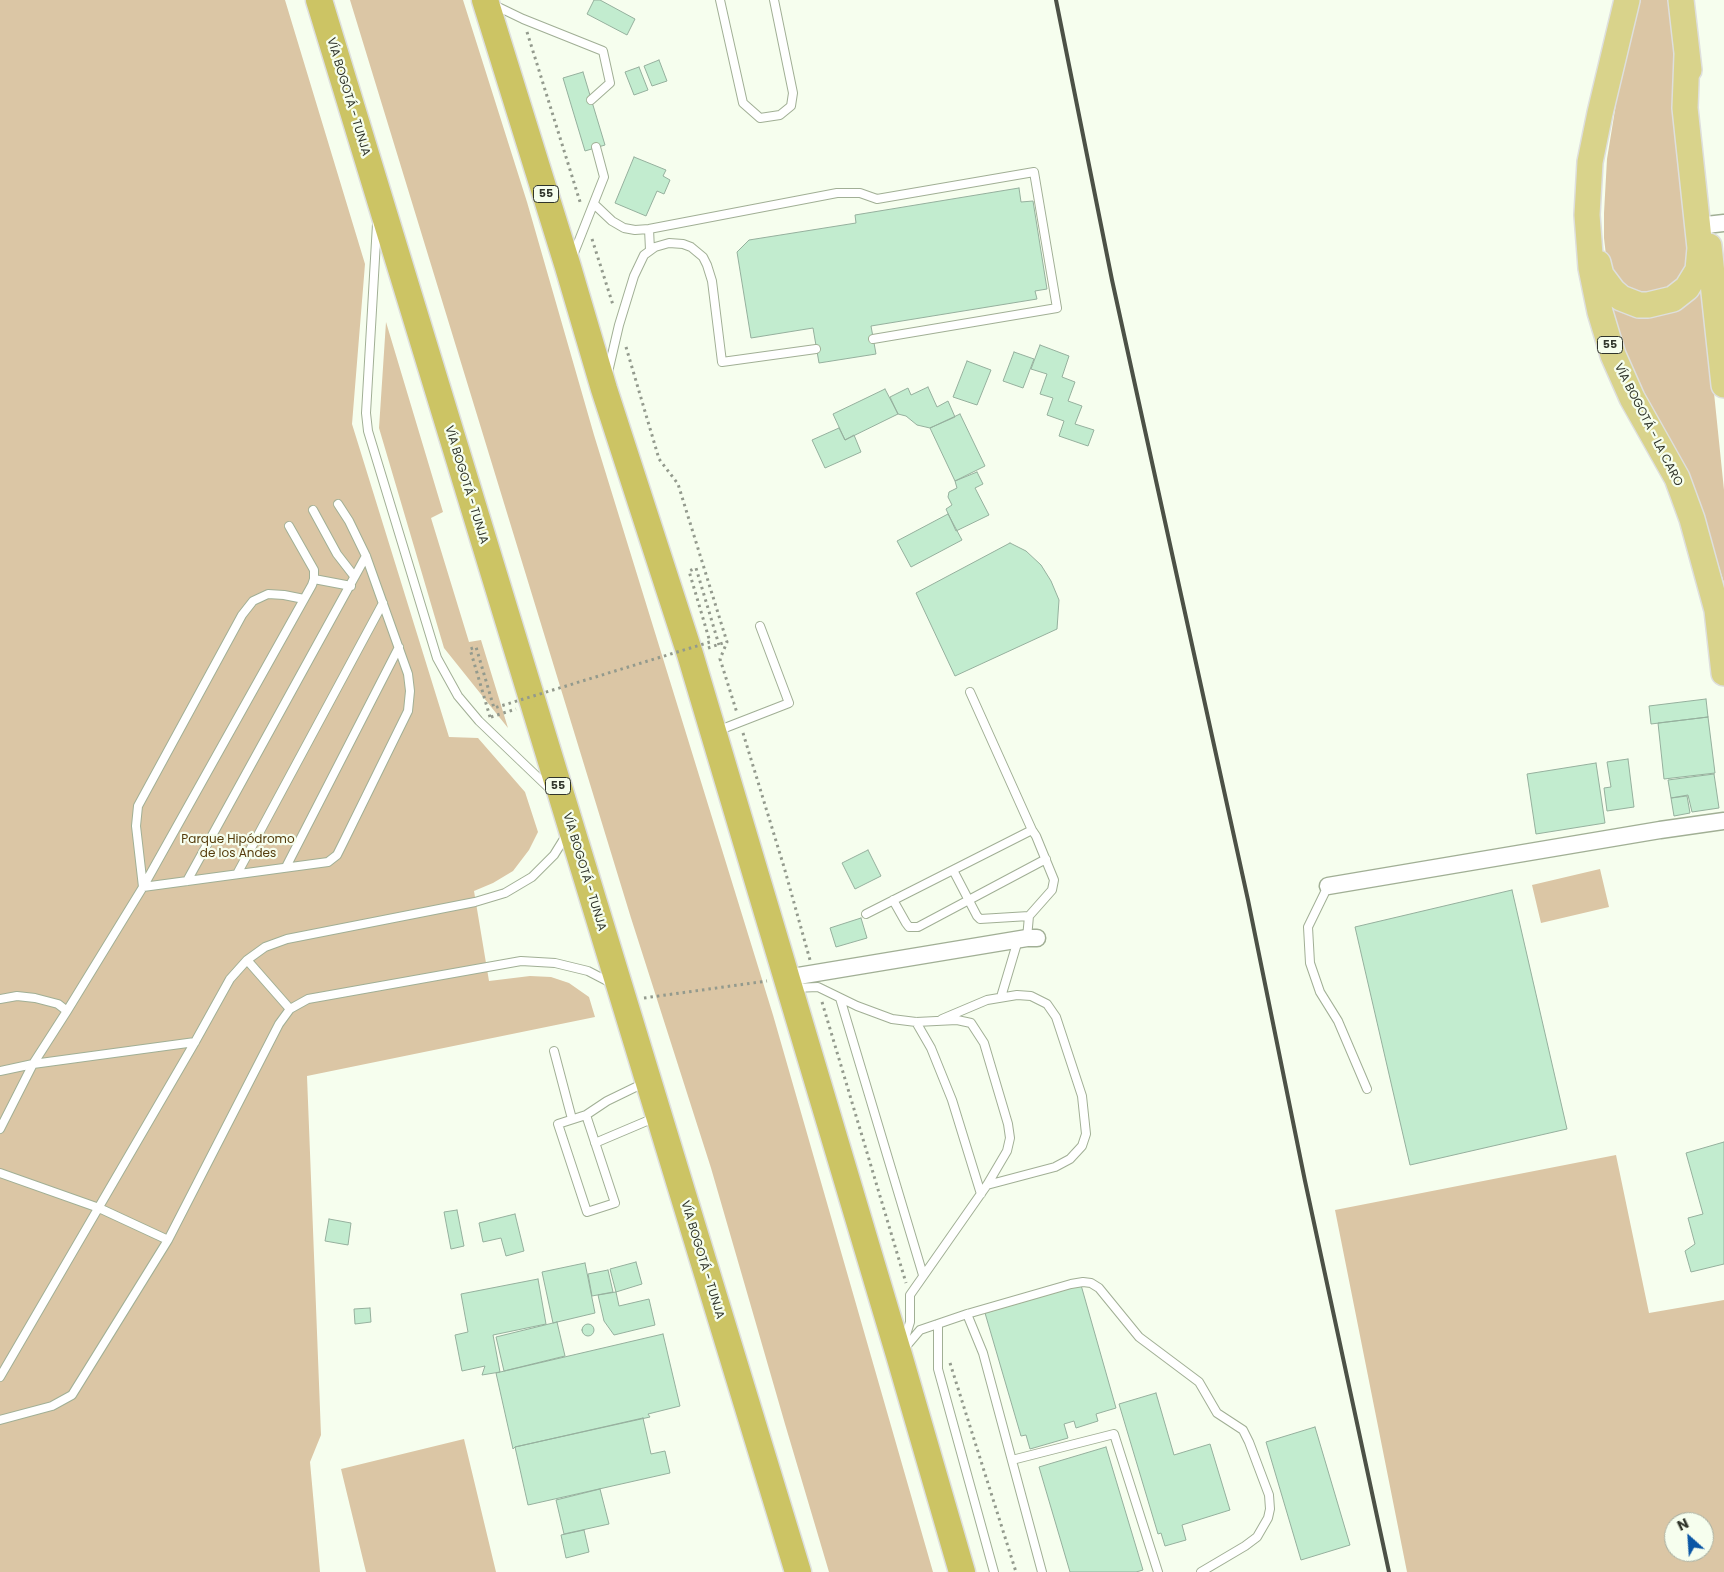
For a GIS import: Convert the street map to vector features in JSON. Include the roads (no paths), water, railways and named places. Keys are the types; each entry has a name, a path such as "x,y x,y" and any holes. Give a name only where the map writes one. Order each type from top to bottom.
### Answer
{"highway":[{"name":"VÍA BOGOTÁ - TUNJA","path":"319,0 798,1572"},
{"name":"55","path":"485,1 604,389 690,654 962,1572"}],"main road":[{"name":"VÍA BOGOTÁ - LA CARO","path":"1627,0 1590,162 1587,215 1591,268 1600,312 1613,356 1632,398 1677,478 1692,519 1717,610 1724,673"},
{"path":"1681,0 1687,54 1715,224 1724,386"},
{"path":"1613,62 1608,108 1598,163 1595,216 1598,265 1601,275 1607,284 1621,298 1639,305 1648,305 1665,302 1680,294 1694,280 1699,264 1700,248 1685,108 1687,54"}],"street":[{"path":"1328,886 1724,820"},
{"path":"787,983 816,980 1027,938"}],"lane":[{"path":"720,0 743,103 760,118 780,115 791,106 792,92 774,0"},
{"path":"485,1 523,19 603,51 610,83 591,100"},
{"path":"568,267 604,177 596,147"},
{"path":"594,204 612,221 624,228 635,230 649,229 837,193 860,193 877,199 1034,172 1057,308 873,339"},
{"path":"378,197 366,413 368,432 376,460 437,658 458,696 479,721 563,801"},
{"path":"649,229 650,250"},
{"path":"604,389 619,325 634,276 644,255 662,245 676,243 691,247 702,257 710,272 722,362 816,349"},
{"path":"143,887 328,862 337,855 408,711 410,691 408,674 366,556 349,521 338,504"},
{"path":"313,510 336,554 354,576"},
{"path":"0,1129 32,1064 143,887 314,579 314,570 289,526"},
{"path":"187,881 366,556"},
{"path":"314,579 351,586"},
{"path":"143,887 136,826 138,806 242,615 253,601 268,594 304,599"},
{"path":"237,874 383,603"},
{"path":"713,732 789,703 760,626"},
{"path":"286,868 399,647"},
{"path":"970,692 1054,880 1052,890 1029,916 1027,938 1001,998"},
{"path":"0,1376 230,979 247,960 266,947 287,939 475,902 505,893 532,877 554,855 571,828"},
{"path":"866,914 1032,830"},
{"path":"893,900 906,924 909,927 918,927 1046,859"},
{"path":"953,870 980,919 1029,916"},
{"path":"1328,886 1308,927 1310,963 1320,992 1338,1021 1367,1088"},
{"path":"247,960 290,1010"},
{"path":"0,1420 52,1406 72,1395 168,1240 279,1024 290,1010 308,999 520,961 555,963 588,971 621,994"},
{"path":"816,980 840,998 892,1020 916,1022 957,1020 971,1023 984,1042 1008,1124 1010,1138 1007,1151 981,1194 910,1295 910,1322 899,1355"},
{"path":"937,1021 987,1000 1017,995 1031,996 1047,1004 1056,1017 1082,1096 1086,1134 1082,1146 1070,1159 1055,1167 987,1185"},
{"path":"0,998 17,996 35,998 58,1004 67,1011"},
{"path":"840,998 923,1275"},
{"path":"916,1022 931,1048 952,1100 981,1194"},
{"path":"0,1071 32,1064 195,1042"},
{"path":"554,1051 572,1119"},
{"path":"586,1114 615,1203 588,1212 558,1124 586,1114 607,1101 648,1081"},
{"path":"595,1143 658,1116"},
{"path":"0,1173 98,1208 168,1240"},
{"path":"899,1355 920,1330 967,1314 1071,1284 1091,1283 1103,1293 1139,1337 1199,1382 1217,1413 1243,1430 1249,1442 1269,1495 1270,1509 1268,1518 1257,1536 1201,1572"},
{"path":"967,1314 984,1353 1042,1572"},
{"path":"938,1324 938,1369 994,1572"},
{"path":"1012,1460 1114,1434 1158,1572"}],"railway":[{"path":"1056,0 1112,280 1248,900 1305,1181 1389,1572"}],"park label":[{"name":"Parque Hipódromo de los Andes","path":"238,847"}]}
